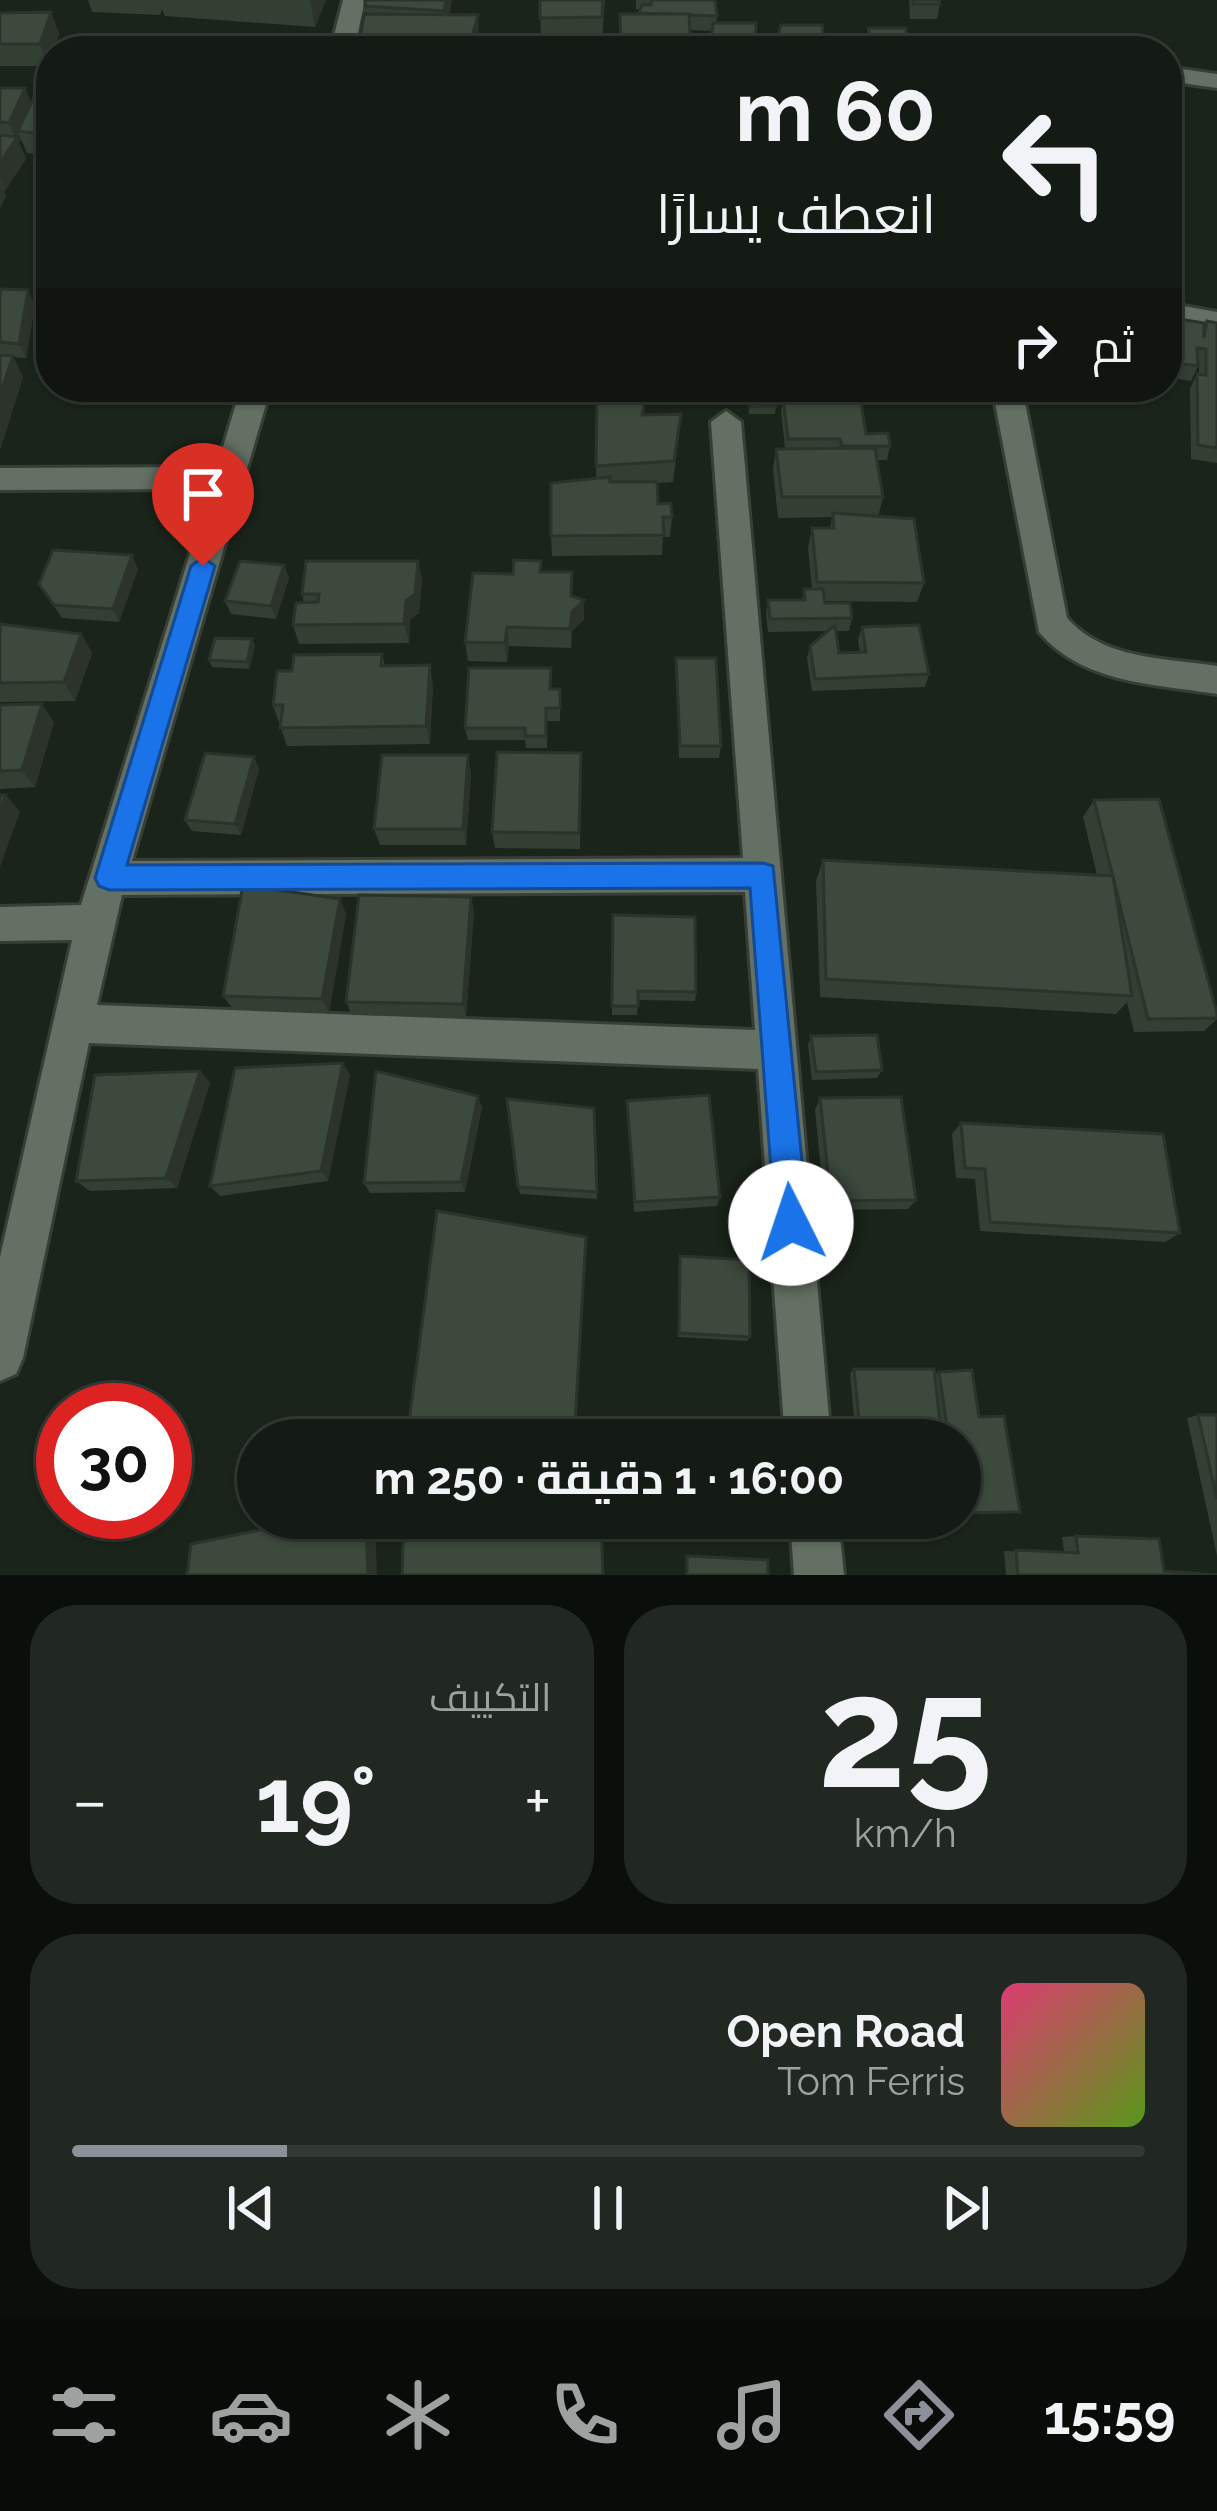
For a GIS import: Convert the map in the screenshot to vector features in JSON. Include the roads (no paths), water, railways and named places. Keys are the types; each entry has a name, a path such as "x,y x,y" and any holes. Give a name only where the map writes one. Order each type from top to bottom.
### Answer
{"street":[{"path":"346,36 354,0"},
{"path":"1182,76 1217,81"},
{"path":"1182,315 1217,321"},
{"path":"0,1358 95,922 252,402"},
{"path":"1009,402 1051,623 1064,644 1088,656 1217,680"},
{"path":"726,422 806,1419"},
{"path":"0,479 230,478"},
{"path":"109,878 763,875"},
{"path":"0,924 95,922"},
{"path":"72,1023 778,1050"},
{"path":"816,1539 819,1575"}]}
